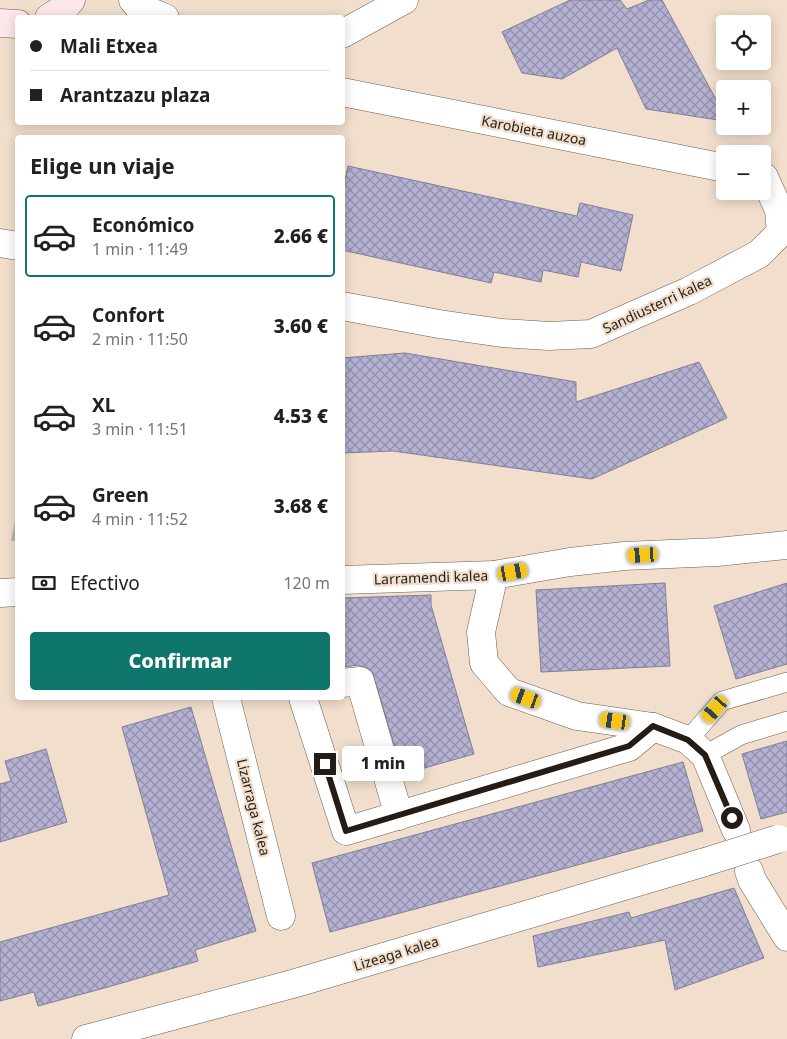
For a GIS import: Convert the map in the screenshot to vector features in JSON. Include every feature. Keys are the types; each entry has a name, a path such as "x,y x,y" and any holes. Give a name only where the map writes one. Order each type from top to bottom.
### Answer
{"main road":[{"path":"54,15 71,0"},
{"path":"0,22 15,24"}],"street":[{"path":"133,0 140,7 158,15"},
{"path":"345,32 404,0"},
{"name":"Karobieta auzoa","path":"345,93 716,166"},
{"name":"Sandiusterri kalea","path":"345,307 439,324 502,333 549,336 591,334 689,291 759,254 784,229 771,178"},
{"path":"0,243 15,246"},
{"name":"Larramendi kalea","path":"345,580 494,575 615,557 717,552 787,545"},
{"path":"494,575 481,632 484,663 509,692 577,716 653,726 696,748 736,830"},
{"path":"0,593 15,592"},
{"path":"345,683 360,681 399,816"},
{"name":"Lizarraga kalea","path":"227,700 281,916"},
{"path":"304,700 346,831 629,746 653,726"},
{"name":"Lizeaga kalea","path":"86,1039 296,983 782,838"},
{"path":"749,871 752,880 787,937"}],"lane":[{"path":"696,748 722,700 787,682"},
{"path":"696,748 787,721"}],"green space":[{"path":"15,521 15,541 11,541"}],"building":[{"path":"570,0 620,0 627,9 649,0 662,0 716,99 716,120 646,109 617,48 562,79 522,73 502,32"},
{"path":"348,166 577,216 580,203 633,215 621,271 581,262 578,277 543,270 541,282 494,272 491,283 345,251 345,180"},
{"path":"405,353 576,382 576,402 699,362 727,418 592,479 393,451 345,453 345,358"},
{"path":"665,583 670,666 541,672 536,590"},
{"path":"787,583 787,664 736,679 714,606"},
{"path":"431,595 431,605 474,754 403,774 372,671 359,665 345,667 345,598"},
{"path":"191,707 256,931 195,950 198,961 108,987 38,1006 34,992 0,1001 0,942 169,895 122,727"},
{"path":"787,741 787,812 761,819 742,754"},
{"path":"46,749 67,822 0,842 0,784 11,781 5,761"},
{"path":"683,762 703,831 330,932 312,863"},
{"path":"734,888 764,958 675,990 665,940 538,967 533,936 629,912 631,918"}],"route":[{"path":"325,764 346,831 629,746 653,726 688,740 705,755 732,818"}]}
